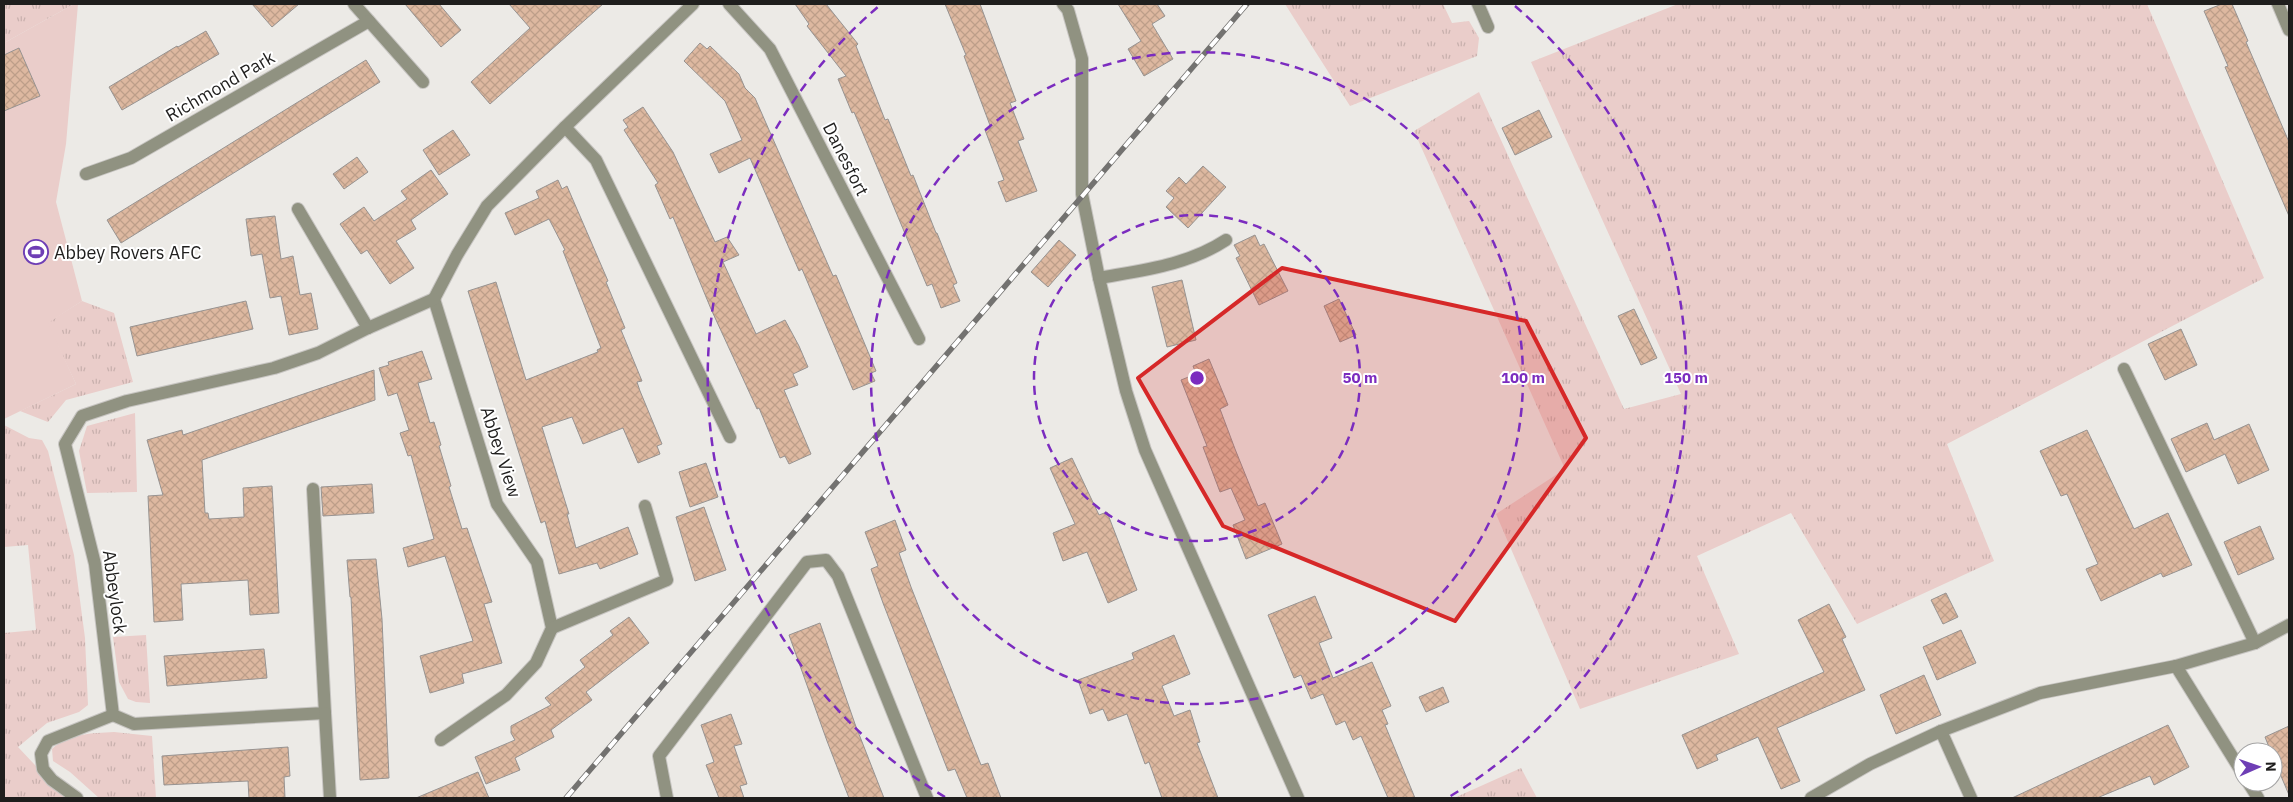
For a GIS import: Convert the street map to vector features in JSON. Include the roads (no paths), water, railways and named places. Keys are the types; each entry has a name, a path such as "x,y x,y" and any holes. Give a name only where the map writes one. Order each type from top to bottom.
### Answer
{"street":[{"path":"354,4 423,82"},
{"path":"434,300 487,206 564,127 693,4"},
{"name":"Danesfort","path":"729,4 770,49 919,339"},
{"path":"1063,4 1068,10 1082,60 1082,194 1099,278 1126,391 1145,450 1298,798"},
{"path":"1478,4 1488,27"},
{"path":"2278,4 2289,30"},
{"name":"Richmond Park","path":"86,174 131,158 369,21"},
{"path":"564,127 596,160 730,437"},
{"path":"298,209 368,328"},
{"path":"1099,278 1171,264 1210,250 1226,240"},
{"name":"Abbeylock","path":"113,715 95,564 66,444 82,416 127,401 274,368 318,353 368,328 434,300"},
{"name":"Abbey View","path":"434,300 497,504 537,562 552,628"},
{"path":"2124,369 2255,643"},
{"path":"313,489 330,798"},
{"path":"441,740 506,694 536,663 552,628 667,580 645,506"},
{"path":"666,798 659,756 807,562 826,560 838,576 927,798"},
{"path":"1811,798 1870,764 1941,731 2040,693 2176,666 2255,643 2289,625"},
{"path":"2176,666 2233,758"},
{"path":"78,798 52,780 43,769 41,754 48,741 113,715 134,724 325,712"},
{"path":"1941,731 1971,798"}],"railway":[{"path":"566,798 1247,4"}],"place":[{"name":"Abbey Rovers AFC","path":"36,252"}]}
